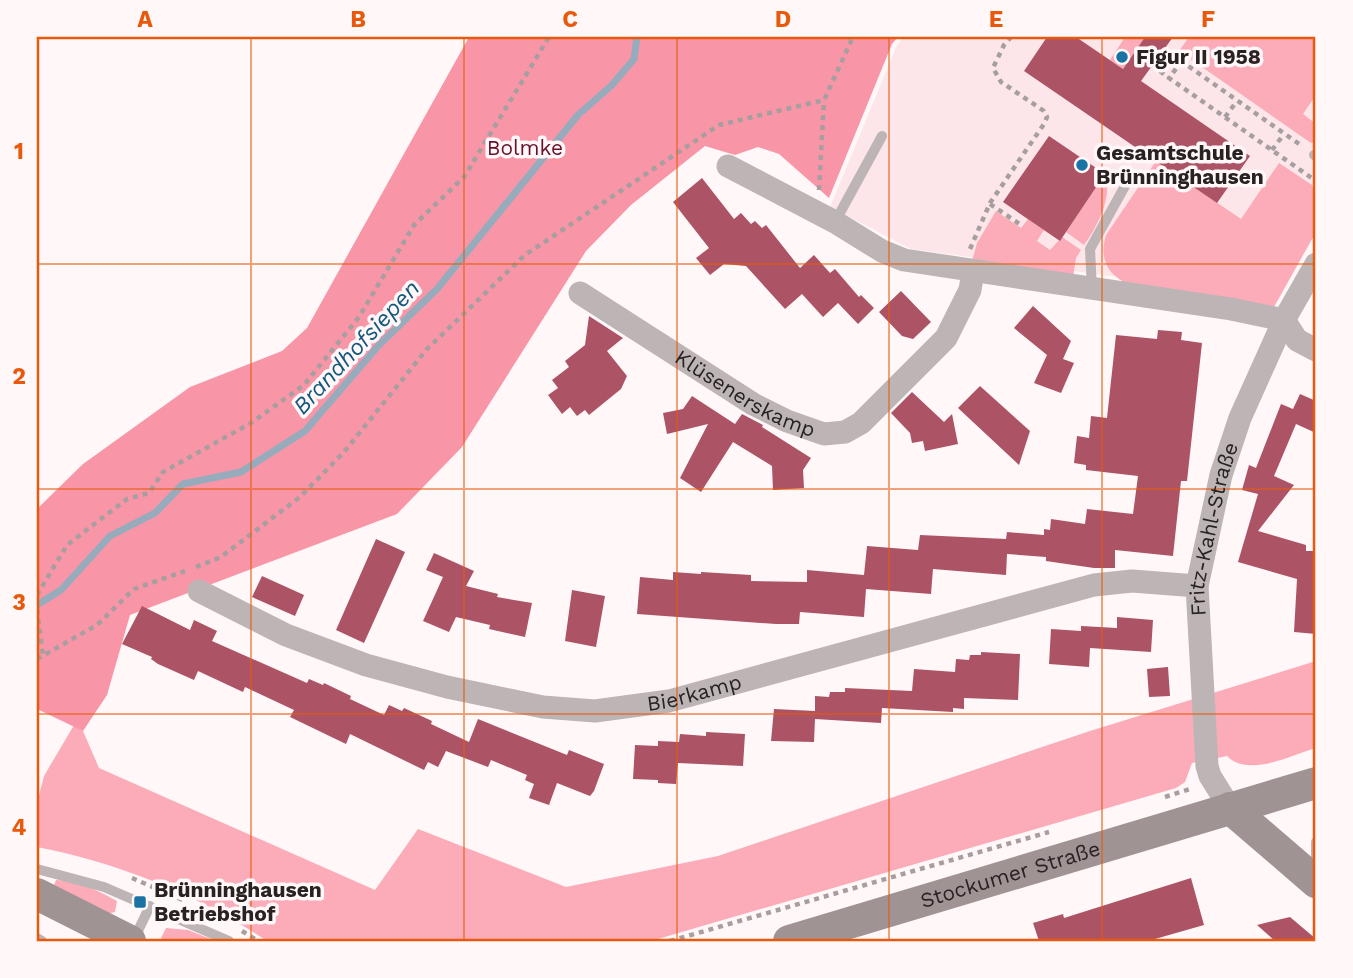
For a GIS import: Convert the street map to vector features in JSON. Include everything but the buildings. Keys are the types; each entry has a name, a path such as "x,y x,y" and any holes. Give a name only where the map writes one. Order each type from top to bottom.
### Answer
{"main road":[{"name":"Stockumer Straße","path":"789,941 1316,783"},
{"path":"1230,808 1316,882"},
{"path":"37,894 123,940"}],"street":[{"path":"728,166 835,222 882,251 904,260 1231,309 1284,320 1297,340 1316,350"},
{"name":"Fritz-Kahl-Straße","path":"1230,808 1213,782 1208,766 1197,586 1225,464 1240,418 1284,320 1316,264"},
{"name":"Klüsenerskamp","path":"580,293 753,404 786,422 824,434 845,432 860,423 946,338 970,290 967,270"},
{"name":"Bierkamp","path":"199,591 286,635 366,665 447,687 543,707 595,711 669,701 1094,585 1132,581 1197,586"}],"lane":[{"path":"835,222 882,136"},
{"path":"1092,289 1090,249 1125,186"},
{"path":"1316,842 1316,858"},
{"path":"37,869 84,880 229,941"},
{"path":"123,940 150,906"},
{"path":"37,938 42,941"}],"path":[{"path":"37,595 67,545 127,499 149,493 163,472 251,424 304,385 359,317 414,225 464,177 549,37"},
{"path":"814,212 818,201 824,100 853,37"},
{"path":"967,270 990,203 1047,117 1044,111 1001,82 993,68 1010,37"},
{"path":"1164,49 1315,155"},
{"path":"1169,78 1182,61"},
{"path":"1152,65 1316,181"},
{"path":"37,609 40,657 97,625 134,589 221,557 300,497 344,452 427,349 525,255 719,125 824,100"},
{"path":"1225,117 1237,100"},
{"path":"1272,150 1284,134"},
{"path":"990,203 1021,225"},
{"path":"1158,800 1213,782"},
{"path":"670,941 1060,829"}],"shaded area":[{"name":"Gesamtschule Brünninghausen","path":"904,37 1316,37 1316,219 1266,297 911,249 830,207 897,45"},
{"path":"1125,37 1145,37 1123,69 1110,60"},
{"path":"1189,37 1316,37 1316,95 1303,114 1316,124 1316,142 1311,143 1179,51"},
{"path":"1156,161 1241,219 1279,163 1312,185 1316,198 1316,232 1274,307 1129,285 1110,271 1104,258 1106,235"},
{"path":"1105,174 1105,202 1094,230 1084,245 1066,232"},
{"path":"996,211 1021,228 1028,219 1044,230 1037,241 1050,250 1062,237 1081,250 1076,258 1073,277 972,261 977,243"},
{"path":"1316,661 1316,748 1258,765 1246,765 1227,756 1192,763 1185,782 1176,788 651,941 267,941 213,909 157,883 98,862 37,847 37,803 44,776 74,725 83,731 99,768 375,890 418,829 566,887 718,856 1090,731"},
{"path":"56,880 80,884 110,897 117,901 115,912 107,914 54,885"},
{"path":"166,928 188,930 216,941 163,941 161,938"}],"green space":[{"name":"Bolmke","path":"469,37 898,37 892,44 829,198 779,154 758,147 735,155 705,146 631,205 586,251 462,447 397,514 130,615 107,695 83,731 37,709 37,509 83,464 190,387 282,351 307,328"}],"waterway":[{"name":"Brandhofsiepen","path":"37,605 61,590 110,536 155,513 183,484 241,472 305,431 379,345 437,289 578,115 612,85 634,59 637,37"}],"place":[{"name":"Figur II 1958","path":"1122,57"},
{"name":"Gesamtschule Brünninghausen","path":"1082,165"},
{"name":"Brünninghausen Betriebshof","path":"140,902"}]}
